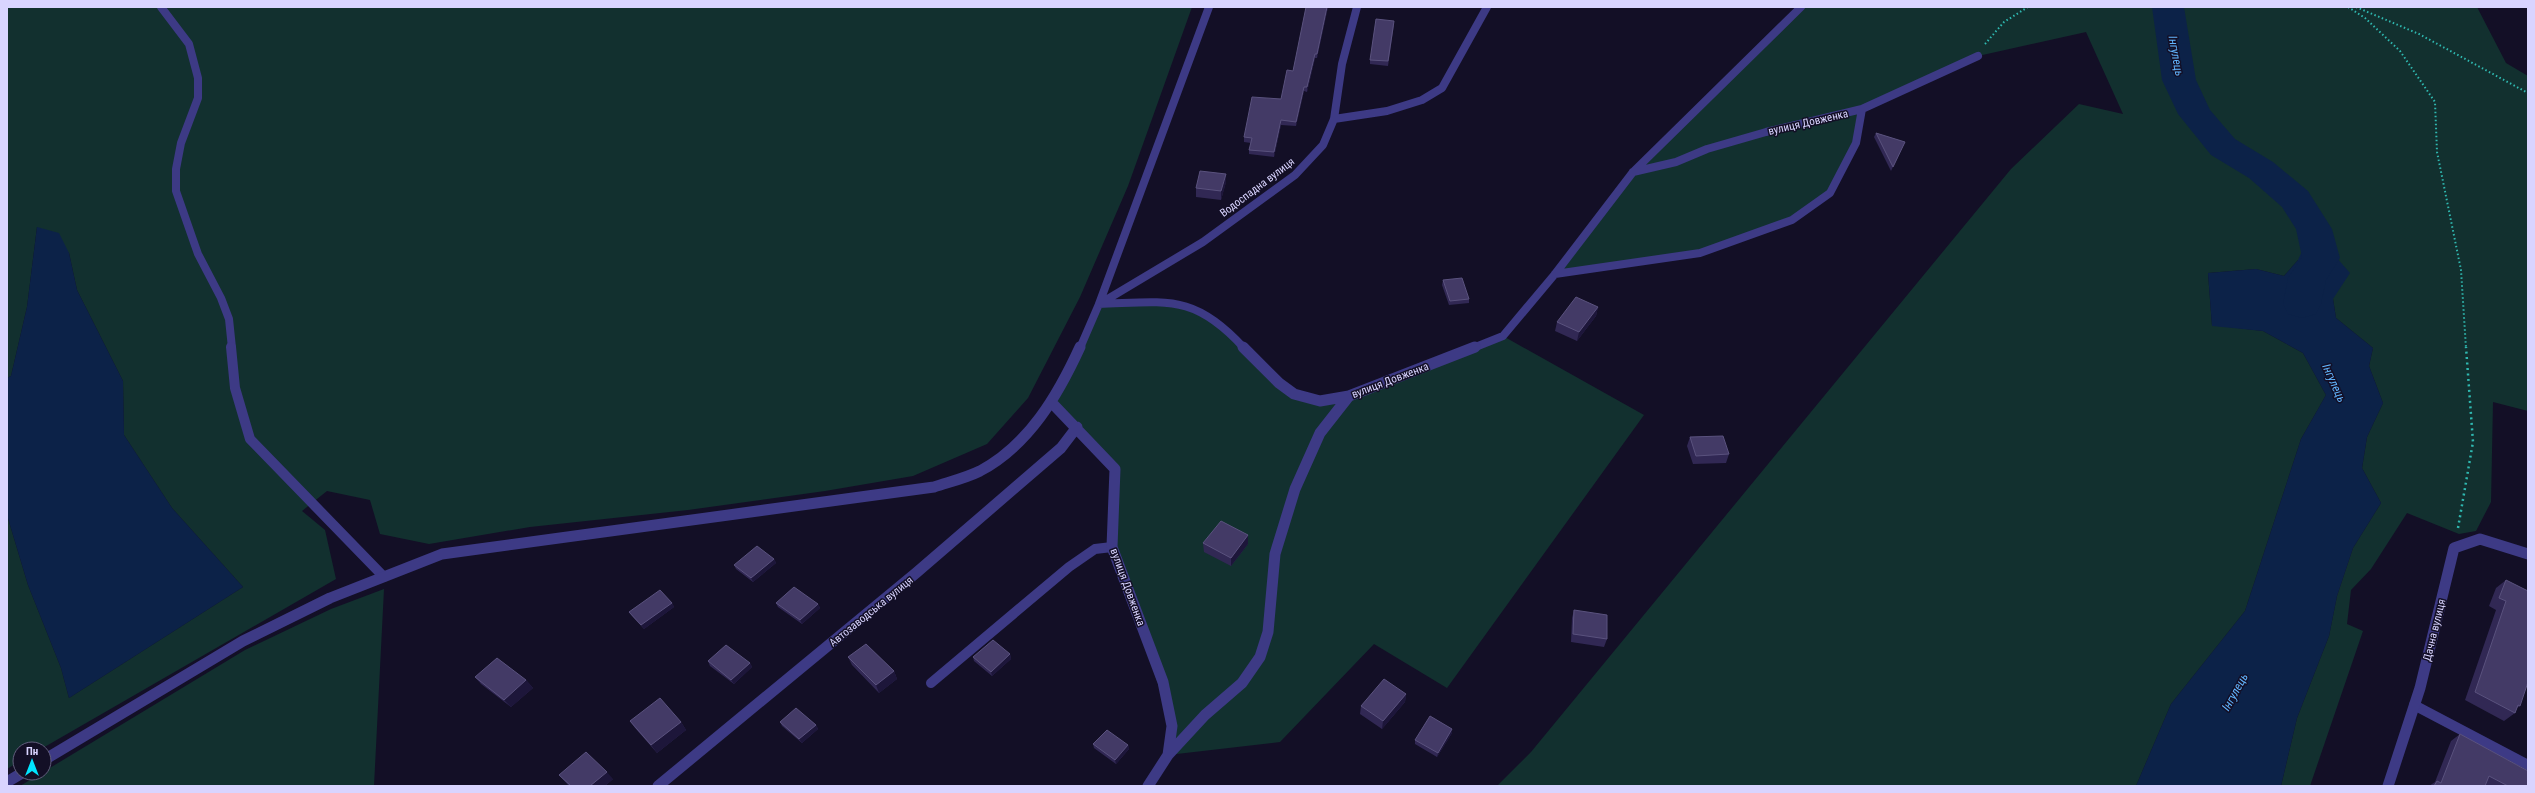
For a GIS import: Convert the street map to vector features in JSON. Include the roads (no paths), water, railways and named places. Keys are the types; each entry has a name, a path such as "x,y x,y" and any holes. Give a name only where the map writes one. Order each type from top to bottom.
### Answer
{"street":[{"path":"52,755 243,641 330,598 442,554 934,487 984,469 1038,424 1052,403 1080,347 1099,304 1209,7"},
{"name":"Водоспадна вулиця","path":"1099,304 1203,242 1295,175 1323,145 1334,119 1342,64 1357,7"},
{"path":"1334,119 1387,111 1422,100 1442,88 1487,7"},
{"name":"вулиця Довженка","path":"1099,304 1162,303 1189,305 1214,317 1271,375 1294,394 1310,400 1330,402 1503,336 1555,274 1633,172 1801,7"},
{"name":"вулиця Довженка","path":"1633,172 1676,162 1707,149 1766,132 1862,109 1978,56"},
{"path":"1555,274 1700,253 1792,220 1830,193 1856,143 1862,109"},
{"path":"1168,755 1205,715 1242,683 1260,657 1268,632 1275,554 1295,489 1320,433 1349,396"},
{"name":"вулиця Довженка","path":"1052,403 1077,427 1116,469 1112,547 1163,682 1172,726 1168,755 1148,786"},
{"name":"Автозаводська вулиця","path":"658,786 916,574 1061,448 1077,427"},
{"name":"Дачна вулиця","path":"2388,786 2414,705 2454,548 2480,539 2528,554"}],"lane":[{"path":"161,7 189,44 198,78 198,98 181,143 176,169 176,191 198,254 221,298 230,319 235,388 250,438 384,577"},
{"path":"931,683 1068,567 1095,549 1112,547"},
{"path":"2414,705 2528,765"}],"water":[{"path":"37,227 59,233 69,253 77,290 123,381 124,435 172,508 243,587 69,698 61,668 28,585 7,515 7,378 11,376 27,307"},
{"path":"2304,247 2336,257 2350,273 2333,299 2336,318 2373,348 2369,366 2383,403 2367,437 2362,468 2381,503 2353,548 2337,596 2329,636 2297,718 2281,786 2136,786 2171,704 2245,611 2301,439 2326,395 2303,353 2263,331 2212,326 2208,273 2256,269 2284,276 2298,260"}],"waterway":[{"name":"Інгулець","path":"2168,7 2179,80 2195,114 2223,147 2261,170 2295,199 2314,229 2321,258 2307,278 2302,304"}]}
